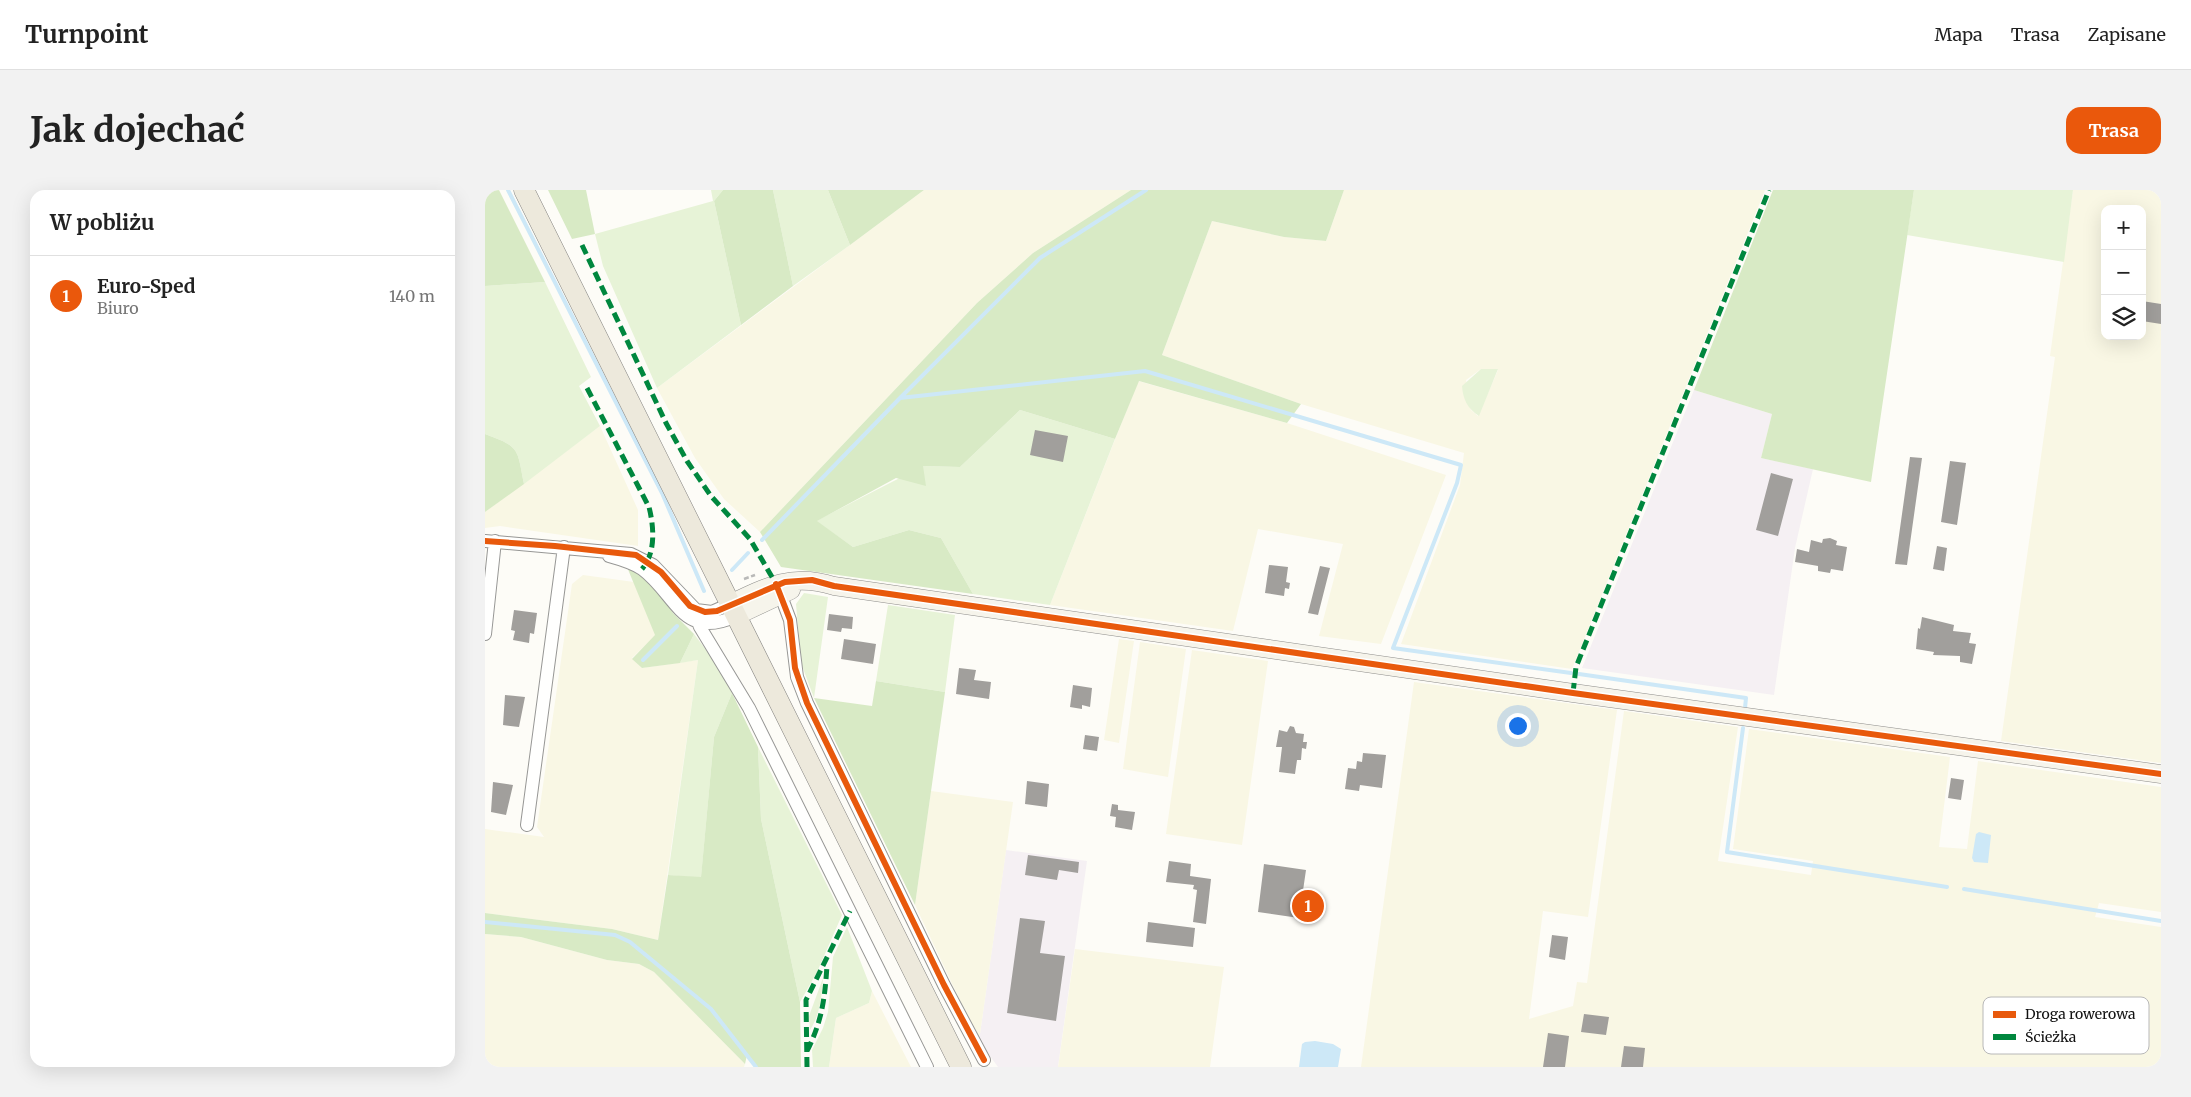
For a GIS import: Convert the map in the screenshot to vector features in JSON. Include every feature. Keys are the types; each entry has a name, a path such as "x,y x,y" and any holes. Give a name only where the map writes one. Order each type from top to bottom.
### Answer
{"main road":[{"path":"524,190 961,1067"}],"street":[{"path":"485,634 490,541 626,553 643,558 661,572 699,616 749,708 927,1067"},
{"path":"527,825 564,547"},
{"path":"699,616 717,624 733,610 779,589 834,586 1563,692 2161,774"},
{"path":"779,589 790,620 797,677 807,703 940,976 984,1060"}],"shaded area":[{"path":"924,190 1131,190 1033,253 977,303 760,532 724,499 695,458 657,388"},
{"path":"1344,190 1765,190 1572,669 1401,644 1460,485 1464,453 1301,404 1162,355 1212,221 1284,237 1326,241","holes":["1481,369 1498,370 1478,416 1471,410 1466,380"]},
{"path":"2073,190 2161,190 2161,763 2001,741 2055,357 2050,356"},
{"path":"1138,381 1287,423 1446,475 1381,644 1319,636 1343,544 1258,529 1233,631 1050,605"},
{"path":"1694,390 1772,414 1761,458 1813,469 1795,548 1774,695 1582,668"},
{"path":"600,426 638,510 638,546 500,526 485,528 485,512"},
{"path":"583,575 634,582 656,635 632,658 642,668 698,660 658,940 612,929 485,913 485,829 544,837 537,827 572,584"},
{"path":"1119,639 1134,641 1119,743 1104,740"},
{"path":"1140,642 1186,649 1168,777 1123,769"},
{"path":"1192,650 1268,661 1242,845 1166,834"},
{"path":"1414,682 1617,710 1588,917 1543,911 1529,1019 1573,1006 1577,982 1587,983 1624,711 1738,727 1718,861 1811,875 1813,861 1733,849 1749,729 1950,757 1939,847 1967,849 1978,761 2161,787 2161,912 2099,903 2095,917 2161,927 2161,1067 1361,1067"},
{"path":"931,791 1013,802 979,1041 915,905"},
{"path":"1006,850 1087,861 1058,1067 998,1067 979,1041"},
{"path":"485,934 521,937 607,960 639,964 654,972 745,1064 744,1067 485,1067"},
{"path":"1075,949 1224,967 1210,1067 1058,1067"},
{"path":"872,991 911,1067 829,1067 836,1018 869,1003"}],"green space":[{"path":"485,190 499,190 545,282 485,286"},
{"path":"548,190 586,190 595,234 572,239"},
{"path":"711,190 723,190 714,201 741,325 657,388 603,266 595,234 713,201"},
{"path":"723,190 773,190 793,286 741,325 714,201"},
{"path":"773,190 828,190 850,245 793,286"},
{"path":"828,190 924,190 850,245"},
{"path":"1131,190 1344,190 1326,241 1284,237 1212,221 1162,355 1301,404 1287,423 1139,381 1115,439 1020,410 960,467 923,466 926,486 896,478 817,521 853,547 909,530 941,538 973,594 781,567 760,532 977,303 1033,253"},
{"path":"1773,190 1914,190 1871,482 1761,458 1772,414 1694,390"},
{"path":"1914,190 2073,190 2064,262 1907,235"},
{"path":"545,282 591,377 579,386 600,426 524,484 520,463 515,450 505,442 485,434 485,286"},
{"path":"1481,369 1498,369 1479,416 1466,403 1462,386"},
{"path":"1020,410 1115,439 1050,605 973,594 941,538 909,530 853,547 816,521 923,466 960,467"},
{"path":"485,434 505,442 515,450 520,463 524,484 485,512"},
{"path":"627,567 652,582 673,613 694,634 680,663 642,668 632,659 655,635"},
{"path":"804,593 828,597 814,698 801,663 796,604"},
{"path":"888,605 955,615 945,692 876,681"},
{"path":"694,634 725,675 732,693 714,737 701,878 668,875 698,660 680,663"},
{"path":"876,681 945,692 915,905 814,698 872,706"},
{"path":"732,693 758,747 761,819 800,1002 801,1067 755,1067 747,1055 745,1064 654,972 639,964 607,960 521,937 485,934 485,913 612,929 658,940 668,875 701,877 714,737"},
{"path":"758,747 842,915 817,972 800,1002 761,819"},
{"path":"847,927 872,991 869,1003 836,1018 829,1067 813,1067 812,1050 823,1028 828,1012 833,957"},
{"path":"823,978 818,1011 810,1030 809,1016"}],"water":[{"path":"1979,832 1991,835 1988,863 1974,862 1972,858 1976,834"},
{"path":"1315,1041 1333,1044 1341,1049 1338,1067 1299,1067 1302,1044"}],"building":[{"path":"2146,302 2161,304 2161,324 2146,322"},
{"path":"1035,430 1068,436 1063,462 1030,455"},
{"path":"1910,457 1922,458 1907,565 1895,564"},
{"path":"1950,461 1966,463 1957,525 1941,522"},
{"path":"1771,473 1793,479 1778,536 1756,530"},
{"path":"1830,538 1837,541 1836,545 1847,547 1843,571 1831,569 1830,573 1818,571 1818,566 1795,562 1797,549 1809,552 1811,540 1822,543 1823,539"},
{"path":"1937,546 1947,548 1944,571 1933,569"},
{"path":"1269,565 1288,567 1286,582 1290,583 1289,589 1285,588 1284,596 1265,593"},
{"path":"1320,566 1330,568 1318,615 1308,613"},
{"path":"514,610 537,613 534,634 530,633 529,643 513,640 515,631 511,630"},
{"path":"829,614 853,617 852,629 842,628 841,632 827,630"},
{"path":"1922,617 1954,625 1953,631 1971,633 1969,643 1976,644 1972,664 1960,662 1960,656 1933,655 1934,652 1916,649 1918,628 1920,629"},
{"path":"844,639 876,644 873,664 841,659"},
{"path":"959,668 976,670 974,680 991,682 989,699 956,694"},
{"path":"1073,685 1092,688 1090,707 1082,705 1082,709 1070,707"},
{"path":"505,695 525,697 519,727 503,725"},
{"path":"1290,726 1294,727 1296,733 1304,734 1303,742 1307,742 1306,749 1302,748 1301,760 1297,760 1295,774 1279,772 1282,747 1276,747 1279,730 1287,732"},
{"path":"1085,735 1099,737 1097,751 1083,749"},
{"path":"1363,753 1386,755 1382,788 1360,785 1359,791 1345,789 1348,768 1356,769 1357,761 1362,762"},
{"path":"1951,778 1964,780 1961,800 1948,798"},
{"path":"1027,781 1049,784 1047,807 1025,804"},
{"path":"493,782 513,785 506,815 491,812"},
{"path":"1112,804 1118,805 1118,810 1135,812 1132,830 1115,827 1116,817 1110,816"},
{"path":"1028,855 1079,862 1078,873 1059,870 1057,880 1025,875"},
{"path":"1169,861 1191,864 1190,876 1211,879 1206,924 1193,922 1197,890 1193,889 1194,885 1166,882"},
{"path":"1264,864 1306,870 1299,918 1258,912"},
{"path":"1020,918 1045,921 1040,953 1065,956 1056,1021 1007,1013"},
{"path":"1148,922 1195,928 1193,947 1146,942"},
{"path":"1552,935 1568,937 1565,960 1549,957"},
{"path":"1584,1014 1609,1017 1606,1035 1581,1032"},
{"path":"1548,1033 1569,1036 1565,1067 1543,1067"},
{"path":"1624,1046 1645,1048 1643,1067 1621,1067"}],"waterway":[{"path":"508,190 662,493 704,591"},
{"path":"900,398 1040,258 1146,190"},
{"path":"762,540 900,398 1145,371 1461,465 1457,483 1393,648 1571,673"},
{"path":"732,570 748,553"},
{"path":"643,660 677,626"},
{"path":"1579,674 1746,698 1745,708"},
{"path":"1743,728 1727,852 1947,887"},
{"path":"1964,889 2161,921"},
{"path":"485,922 615,935 630,942 711,1009 756,1067"}],"marked path":[{"path":"1573,693 1576,667 1769,190"},
{"path":"582,245 666,423 687,461 711,496 750,539 776,584"},
{"path":"587,388 649,507 652,523 652,548 647,563 642,569"},
{"path":"807,1067 806,1000 850,911"},
{"path":"807,1051 822,1009 827,965"}],"cycle path":[{"path":"485,541 636,555 661,572 690,606 705,612 717,611 785,582 812,580 834,586 1573,693 2161,774"},
{"path":"776,584 790,620 795,668 807,703 944,985 984,1060"}],"place":[{"name":"Euro-Sped","path":"1308,906"}]}
